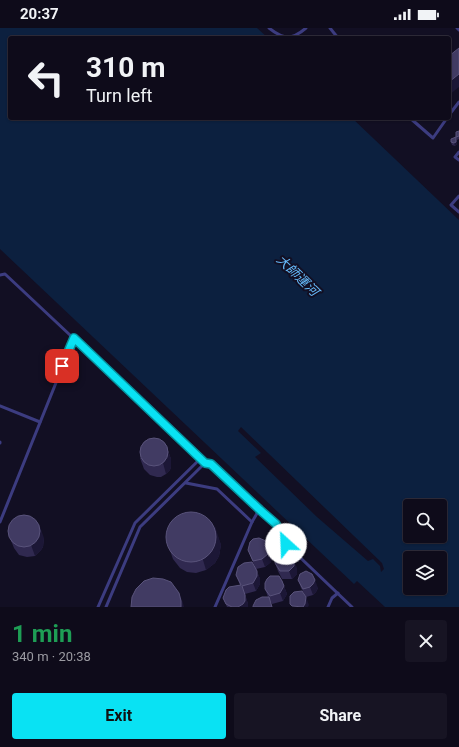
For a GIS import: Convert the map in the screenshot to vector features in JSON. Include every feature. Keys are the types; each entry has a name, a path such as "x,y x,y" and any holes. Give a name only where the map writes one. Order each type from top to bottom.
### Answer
{"lane":[{"path":"269,28 282,36"},
{"path":"293,36 301,33 306,28"},
{"path":"330,28 336,36"},
{"path":"451,113 459,102"},
{"path":"412,120 433,138 446,120"},
{"path":"459,152 455,157 459,160"},
{"path":"459,196 451,205 459,212"},
{"path":"0,275 5,274 205,463 211,464 276,524 286,544 352,607"},
{"path":"0,522 74,338"},
{"path":"0,406 40,422"},
{"path":"98,607 134,522 201,458"},
{"path":"106,607 140,527 205,463"},
{"path":"186,483 217,489 252,522"},
{"path":"216,607 255,515 260,510"},
{"path":"328,607 332,598 338,593"}],"water":[{"name":"大師運河","path":"0,28 257,28 266,36 8,36 8,120 354,120 459,220 459,607 385,607 357,581 354,584 0,249"}],"pier":[{"path":"241,427 382,563 384,569 381,572 380,566 373,559 368,561 317,517 255,457 261,453 238,431"}],"building":[{"path":"459,48 459,74 451,80 451,54"},
{"path":"459,131 459,136 456,137 456,132"},
{"path":"456,137 456,142 451,142 451,139"},
{"path":"154,438 164,442 168,452 164,462 154,466 144,462 140,452 144,442"},
{"path":"186,512 196,512 209,519 216,532 216,542 209,555 196,562 186,562 177,558 170,551 166,542 166,532 170,523 177,516"},
{"path":"24,515 33,518 37,522 40,531 37,540 33,544 24,547 15,544 11,540 8,531 11,522 15,518"},
{"path":"259,538 266,541 269,547 268,554 262,559 253,561 248,550 250,542 253,539"},
{"path":"281,553 289,553 294,560 294,566 289,571 280,571 275,563"},
{"path":"252,562 257,571 257,576 253,583 242,586 245,601 238,607 232,607 226,604 223,598 226,590 229,587 241,585 236,575 238,567 244,563"},
{"path":"306,571 312,574 315,580 310,587 303,589 298,580 300,574"},
{"path":"270,576 279,576 284,586 280,593 270,596 265,589 265,583"},
{"path":"153,578 171,582 179,593 181,607 131,607 132,597 136,589 144,581"},
{"path":"302,591 306,597 303,607 292,606 290,604 290,596 294,592"},
{"path":"262,597 269,597 272,607 253,607 256,600"}],"route":[{"path":"62,366 74,338 205,463 211,464 276,524 286,544"}]}
